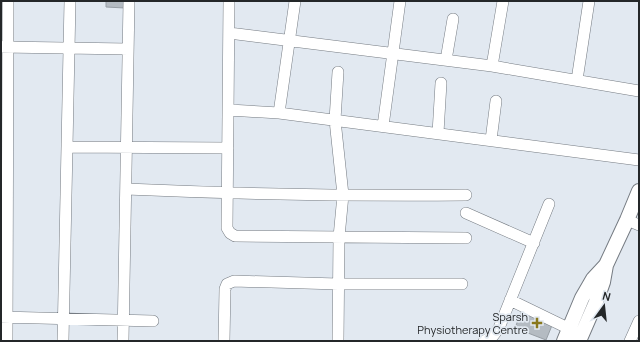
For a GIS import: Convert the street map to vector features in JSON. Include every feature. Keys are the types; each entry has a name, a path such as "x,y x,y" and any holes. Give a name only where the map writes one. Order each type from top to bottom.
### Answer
{"main road":[{"path":"573,336 596,302 603,282 606,266 633,223 639,191"}],"street":[{"path":"7,341 4,317 4,47 8,1"},
{"path":"63,341 70,1"},
{"path":"123,341 129,1"},
{"path":"229,1 227,228 230,233 235,236 466,238"},
{"path":"279,113 295,1"},
{"path":"383,126 400,1"},
{"path":"492,66 502,1"},
{"path":"576,80 589,1"},
{"path":"446,60 453,19"},
{"path":"229,32 492,66 639,91"},
{"path":"4,47 128,49"},
{"path":"338,72 335,120 343,195 339,237 338,341"},
{"path":"438,134 442,83"},
{"path":"491,140 496,101"},
{"path":"229,110 279,113 639,160"},
{"path":"67,147 126,146 228,148"},
{"path":"126,189 228,193 466,195"},
{"path":"484,341 493,336 500,328 549,204"},
{"path":"466,213 534,243"},
{"path":"224,341 225,289 228,284 234,281 244,280 338,284 462,284"},
{"path":"510,300 573,336"},
{"path":"4,317 152,321"},
{"path":"634,338 639,321"}],"building":[{"path":"106,1 125,1 125,8 106,7"},
{"path":"522,310 553,323 546,340 515,328"}],"place":[{"name":"Sparsh Physiotherapy Centre","path":"537,323"}]}
